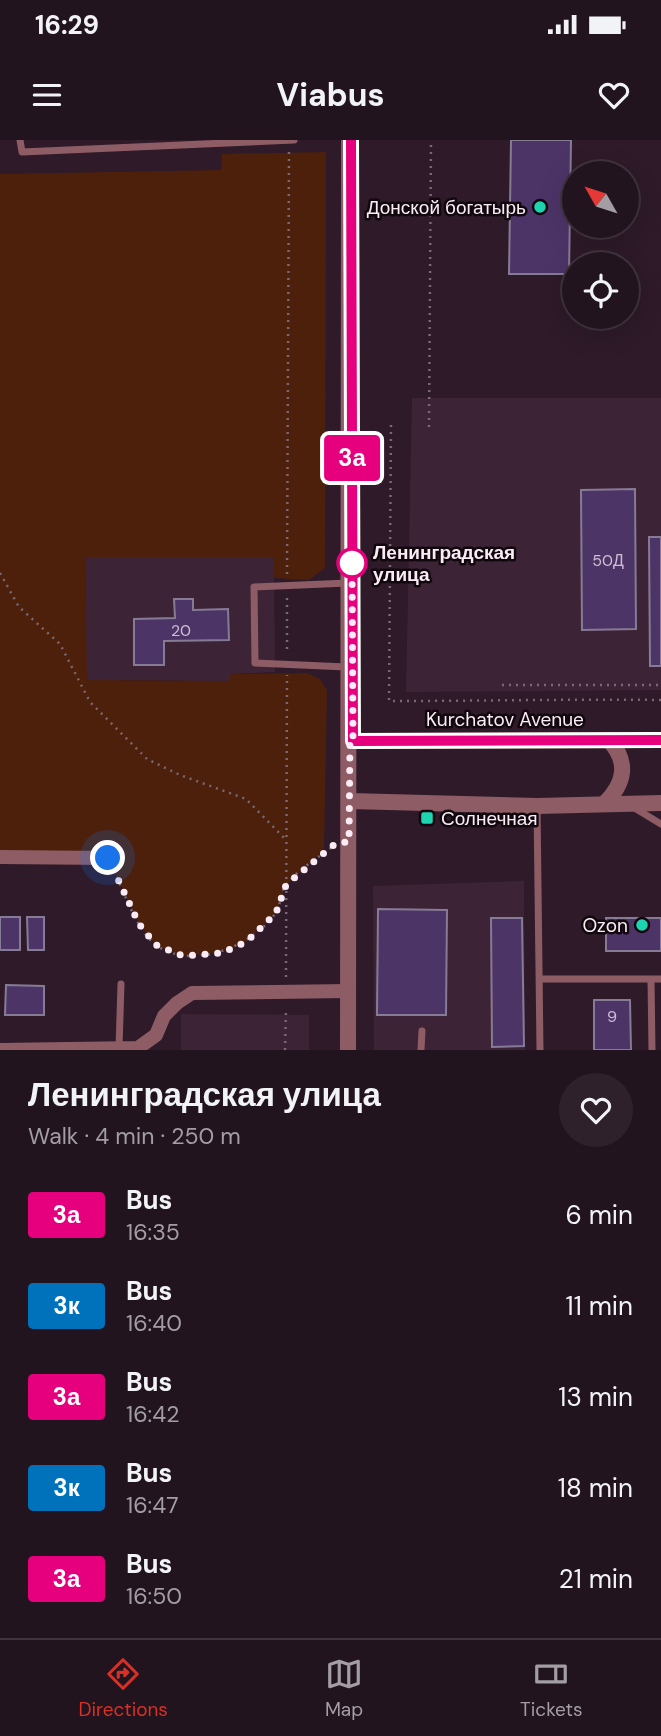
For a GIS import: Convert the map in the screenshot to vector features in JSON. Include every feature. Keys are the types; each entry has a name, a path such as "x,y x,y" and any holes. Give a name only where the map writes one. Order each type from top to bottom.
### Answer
{"street":[{"path":"350,140 348,583 352,741"},
{"path":"350,140 354,1050"},
{"path":"605,803 615,793 623,771 622,760 609,740"},
{"name":"Kurchatov Avenue","path":"352,741 661,740"},
{"path":"352,801 537,806 661,803"},
{"path":"348,1050 349,842 352,801"},
{"path":"0,857 108,858"},
{"path":"156,1050 156,1035 164,1017 177,1003 192,993 349,991"},
{"path":"0,1050 138,1048 156,1035"}],"lane":[{"path":"20,140 22,152 294,140"},
{"path":"348,583 254,587 255,663 349,667"},
{"path":"627,803 661,824"},
{"path":"537,806 540,1050"},
{"path":"539,979 661,979"},
{"path":"651,979 652,1050"},
{"path":"119,1048 121,984"},
{"path":"421,1050 422,1031"}],"path":[{"path":"429,427 431,140"},
{"path":"391,425 389,701 502,702 562,698 661,700"},
{"path":"0,573 19,607 60,644 90,702 147,759 180,775 246,799 286,841"},
{"path":"502,685 661,685"},
{"path":"108,858 139,924 156,945 183,956 222,953 246,942 276,913 286,885 336,843 349,842"}],"shaded area":[{"path":"326,152 325,568 309,580 274,578 273,557 85,557 87,680 228,681 231,674 307,673 320,679 327,690 324,848 286,885 276,913 246,942 222,952 183,956 156,945 139,924 108,858 0,851 0,174 221,170 222,154"},
{"path":"412,398 661,398 661,690 406,692"},
{"path":"85,557 274,557 275,672 231,674 229,681 86,680"},
{"path":"524,881 525,1050 374,1050 373,886"},
{"path":"181,1014 309,1015 309,1050 181,1050"}],"building":[{"name":"Донской богатырь","path":"511,140 571,140 571,161 562,161 562,238 570,238 569,252 562,252 562,274 509,274"},
{"path":"635,489 636,629 582,630 581,490"},
{"path":"649,537 661,537 661,666 650,666"},
{"path":"174,599 193,599 193,610 228,609 229,640 164,641 164,665 134,665 134,619 175,618"},
{"path":"378,909 447,910 446,1015 377,1015"},
{"path":"0,917 20,917 20,950 0,950"},
{"path":"27,917 44,917 44,950 28,950"},
{"path":"491,918 522,918 524,1046 492,1047"},
{"path":"606,918 661,918 661,951 606,951"},
{"path":"6,985 44,986 44,1015 5,1015"},
{"path":"594,1000 630,1000 631,1050 594,1050"}],"bus line":[{"name":"3а","path":"351,140 353,741 661,740"}],"place":[{"name":"Донской богатырь","path":"540,207"},
{"name":"Ленинградская улица","path":"352,563"},
{"name":"Солнечная","path":"427,818"},
{"name":"Ozon","path":"642,925"}],"route":[{"path":"108,858 139,924 156,945 183,956 222,953 246,942 276,913 286,885 336,843 349,842 350,741 353,741 352,563"}]}
